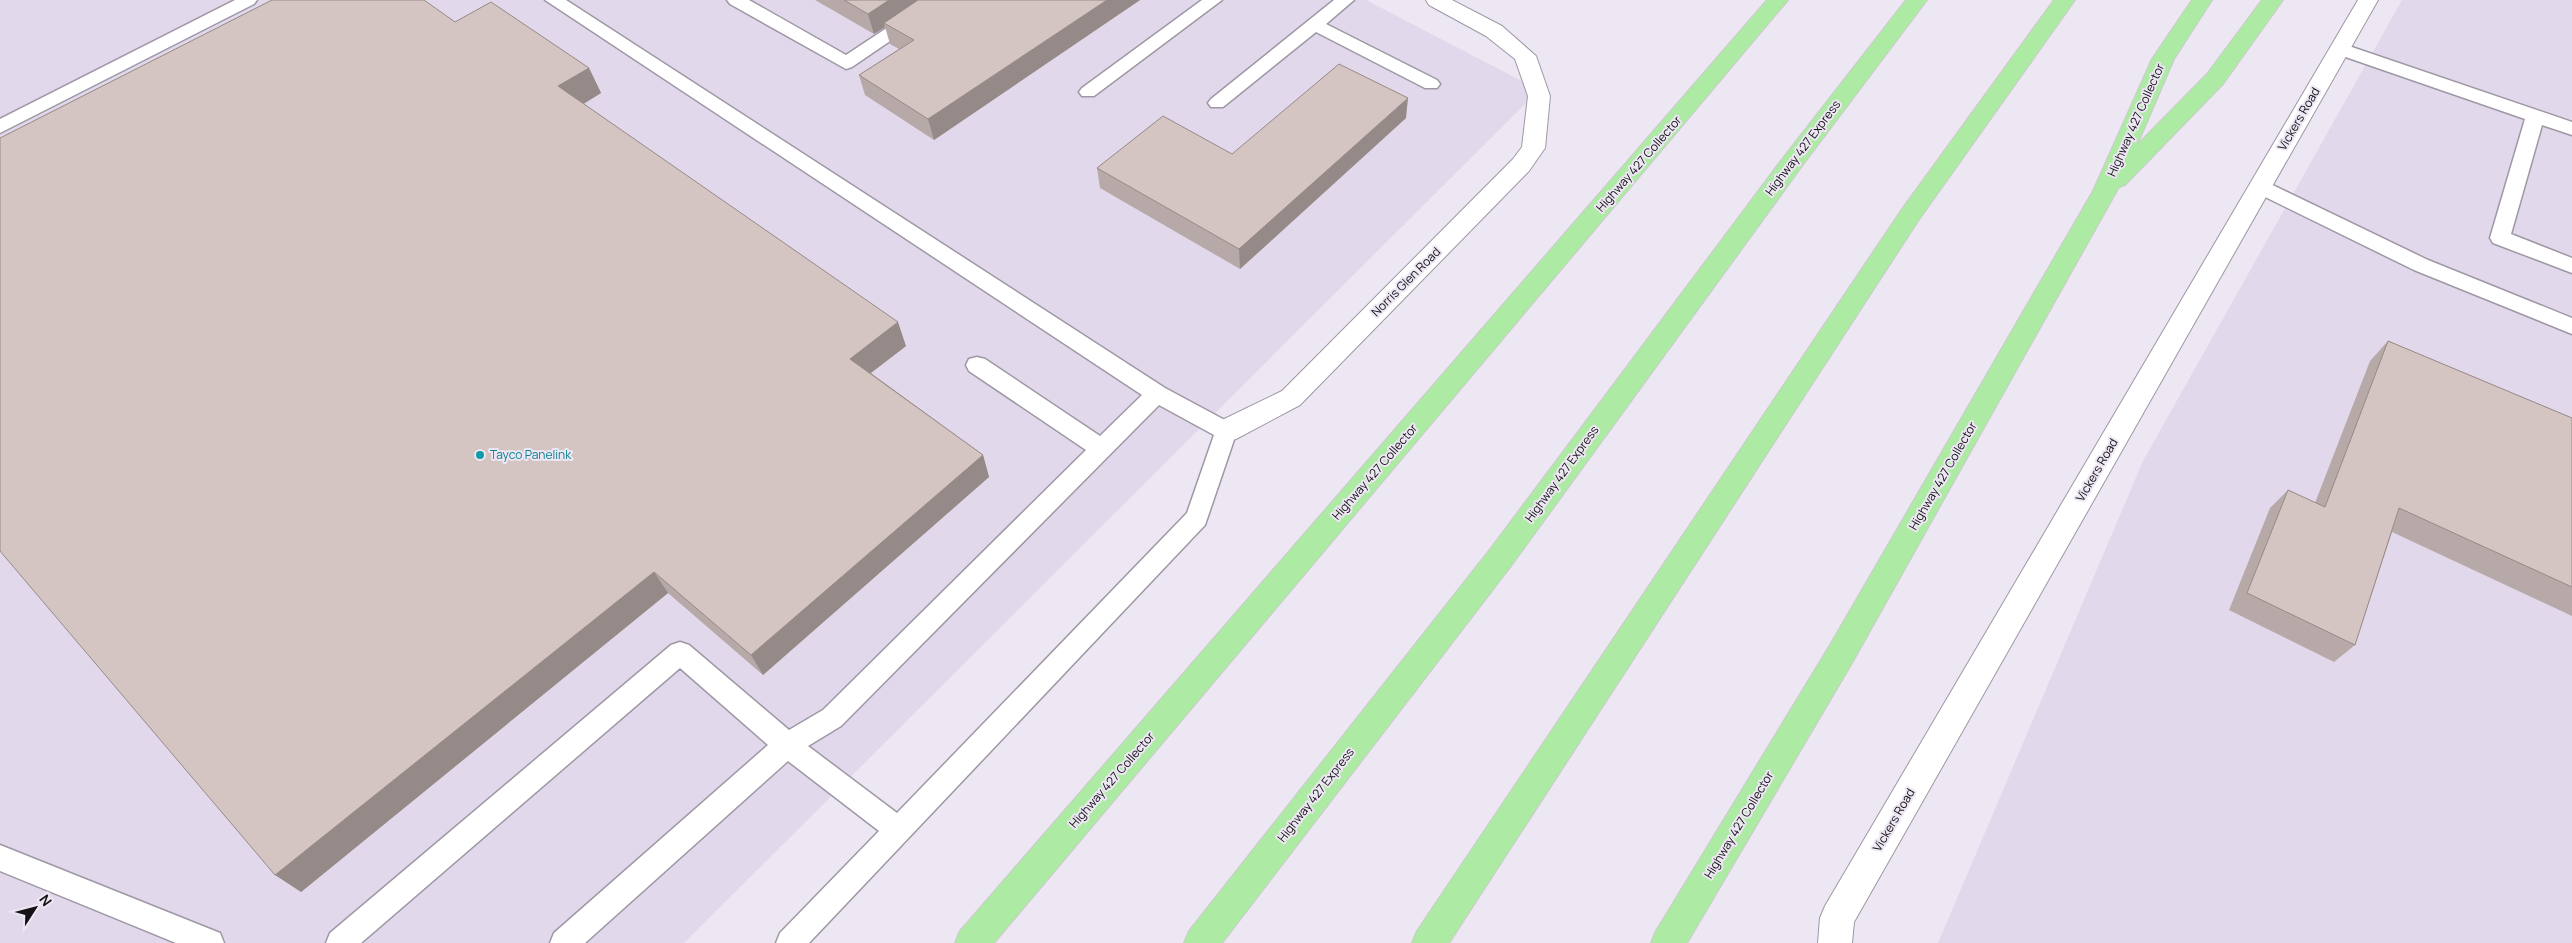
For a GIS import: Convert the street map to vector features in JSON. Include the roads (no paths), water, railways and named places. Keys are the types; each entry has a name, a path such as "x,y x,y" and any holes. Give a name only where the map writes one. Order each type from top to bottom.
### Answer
{"highway":[{"name":"Highway 427 Collector","path":"972,943 1778,0"},
{"name":"Highway 427 Express","path":"1200,943 1501,557 1794,160 1917,0"},
{"path":"1429,943 1910,215 2065,0"},
{"name":"Highway 427 Collector","path":"1668,943 1841,654 2105,190 2163,59 2202,0"},
{"path":"2105,190 2215,79 2274,0"}],"street":[{"name":"Norris Glen Road","path":"1226,431 1291,398 1521,165 1533,148 1539,96 1525,56 1494,31 1436,0"},
{"name":"Vickers Road","path":"1835,943 1837,918 2368,0"}],"lane":[{"path":"0,127 248,0"},
{"path":"554,0 883,213 1157,394 1226,431 1196,518 790,943"},
{"path":"736,0 846,63 941,0"},
{"path":"1088,92 1213,0"},
{"path":"1217,103 1345,0"},
{"path":"1315,24 1431,84"},
{"path":"2340,49 2572,129"},
{"path":"2535,116 2500,238 2572,266"},
{"path":"2260,186 2421,265 2572,326"},
{"path":"977,365 1102,449"},
{"path":"564,943 787,746 832,718 1157,394"},
{"path":"340,943 680,653 787,746 898,830"},
{"path":"0,858 210,943"}],"place":[{"name":"Tayco Panelink","path":"480,455"}]}
